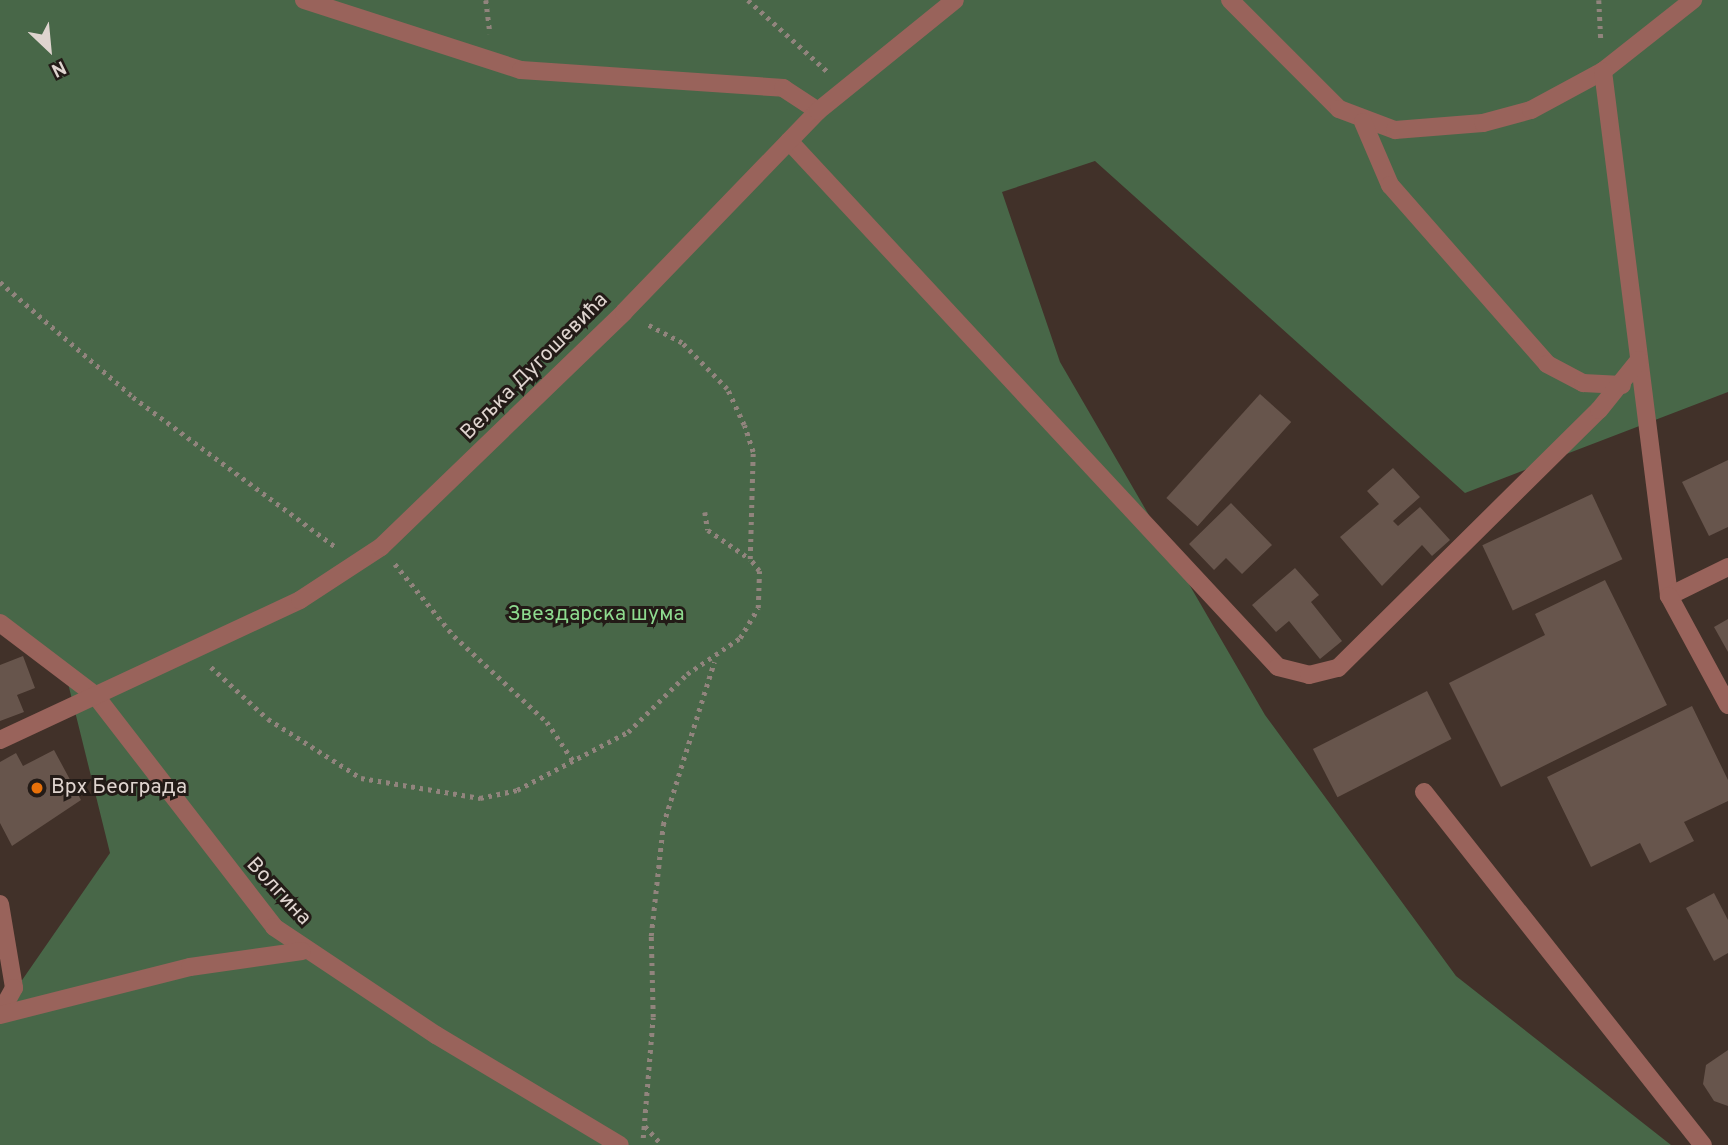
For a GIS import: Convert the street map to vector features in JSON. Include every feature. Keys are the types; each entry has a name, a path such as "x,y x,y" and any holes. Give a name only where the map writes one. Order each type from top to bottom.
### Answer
{"street":[{"path":"304,0 492,61 590,77 783,88 818,111"},
{"name":"Вељка Дугошевића","path":"0,740 300,600 382,547 624,312 818,111 956,0"},
{"path":"1230,0 1339,109 1363,122 1395,130 1483,123 1531,110 1603,71 1693,0"},
{"path":"1603,71 1670,596 1728,705"},
{"path":"1363,122 1390,185 1547,364 1583,383 1622,385"},
{"path":"789,141 1278,667 1309,675 1338,668 1622,385 1638,351"},
{"path":"1670,596 1728,567"},
{"name":"Волгина","path":"0,623 95,695 248,898 302,951 620,1145"},
{"path":"1424,792 1703,1145"},
{"path":"0,904 14,988 0,1014"},
{"path":"0,1014 190,967 302,951"}],"path":[{"path":"486,0 492,61"},
{"path":"748,0 845,87"},
{"path":"1599,0 1603,71"},
{"path":"0,282 133,397 358,564"},
{"path":"624,312 682,343 727,389 753,452 750,559"},
{"path":"193,650 268,719 361,778 480,797 517,790 628,732 687,674 714,661 740,638 758,608 759,571 750,559 708,530 705,512"},
{"path":"382,547 453,636 547,722 574,762"},
{"path":"642,1145 645,1125 651,936 663,825 714,661"},
{"path":"645,1125 662,1145"}],"green space":[{"name":"Звездарска шума","path":"0,0 1728,0 1728,392 1465,493 1095,161 1002,192 1060,362 1265,715 1456,976 1671,1145 0,1145 0,1012 110,853 64,667 0,623"}],"building":[{"path":"1260,394 1291,422 1198,526 1166,498"},
{"path":"1728,460 1728,527 1709,536 1682,482"},
{"path":"1393,468 1420,497 1393,521 1398,526 1420,507 1450,540 1432,556 1422,545 1382,586 1340,537 1379,504 1367,491"},
{"path":"1592,494 1622,559 1513,610 1482,545"},
{"path":"1231,503 1272,545 1242,574 1226,558 1214,570 1189,544"},
{"path":"1295,568 1319,595 1311,602 1342,641 1320,659 1289,621 1276,632 1252,605"},
{"path":"1605,580 1667,705 1501,787 1449,683 1545,635 1535,614"},
{"path":"1728,619 1728,652 1714,627"},
{"path":"23,656 35,688 17,695 24,712 0,721 0,665"},
{"path":"1427,691 1452,739 1337,797 1313,749"},
{"path":"1692,706 1728,780 1728,801 1684,822 1694,841 1650,863 1640,843 1591,867 1547,777"},
{"name":"Врх Београда","path":"54,750 81,800 12,846 0,823 0,762 16,753 23,766"},
{"path":"1714,893 1728,920 1728,953 1714,961 1686,908"},
{"path":"1728,1050 1728,1106 1714,1101 1703,1084 1706,1065"}],"place":[{"name":"Врх Београда","path":"37,788"}]}
